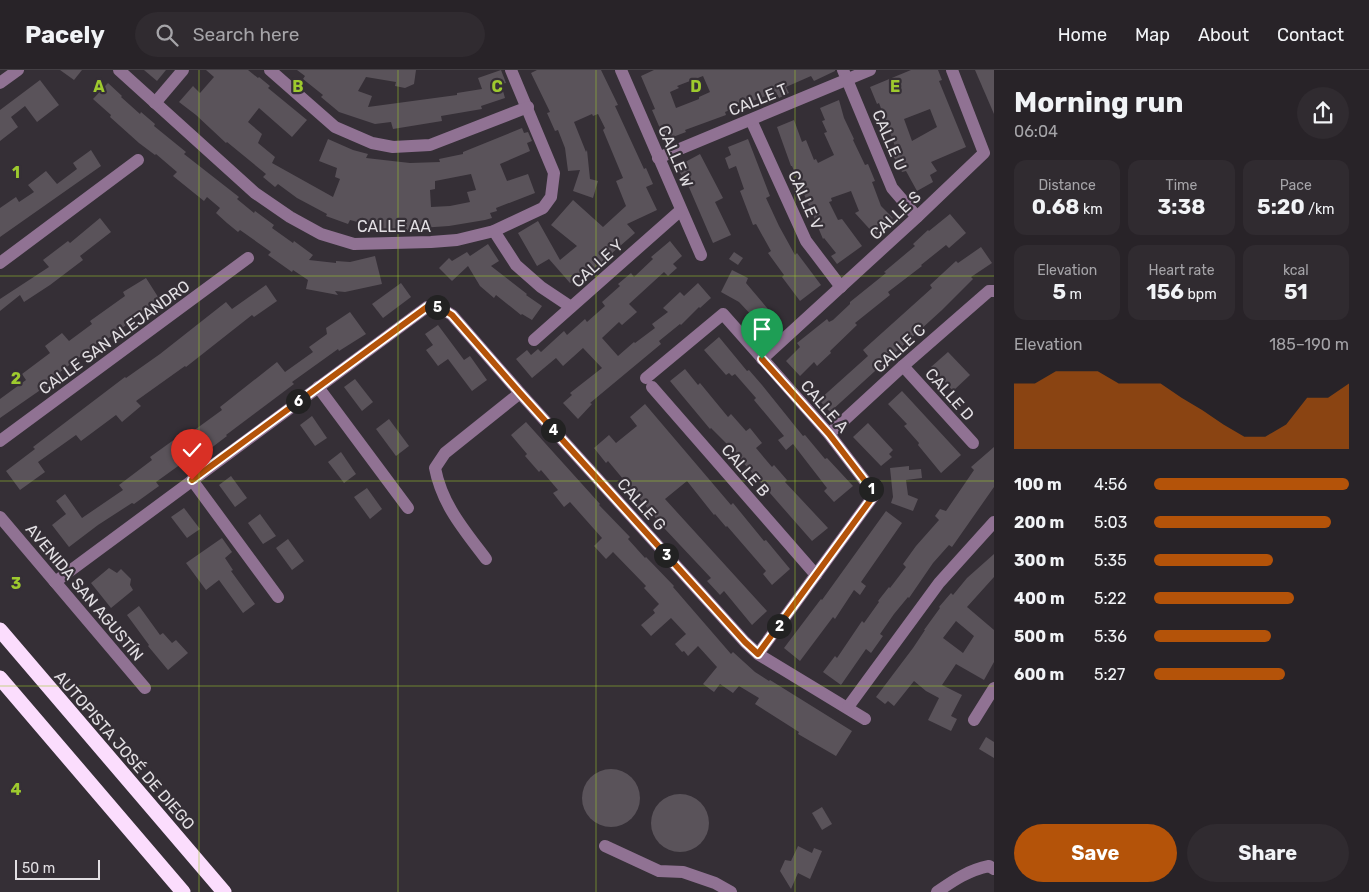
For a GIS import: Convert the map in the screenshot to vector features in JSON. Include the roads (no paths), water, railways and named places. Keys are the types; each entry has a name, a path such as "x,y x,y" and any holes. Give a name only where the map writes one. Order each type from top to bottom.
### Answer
{"highway":[{"name":"AUTOPISTA JOSÉ DE DIEGO","path":"0,630 224,892"},
{"path":"0,678 183,892"}],"street":[{"path":"0,83 18,70"},
{"name":"CALLE AA","path":"119,70 255,193 290,217 321,234 354,244 457,240 494,231 543,208 551,198 554,172 528,107 510,70"},
{"path":"155,103 183,70"},
{"path":"270,70 335,127 372,143 393,147 430,145 528,107"},
{"name":"CALLE W","path":"621,70 702,255"},
{"name":"CALLE T","path":"658,158 751,120 845,75 870,70"},
{"name":"CALLE S","path":"762,359 917,217 984,152 952,70"},
{"name":"CALLE U","path":"845,75 892,188 917,217"},
{"name":"CALLE V","path":"751,120 806,241 841,287"},
{"path":"0,263 138,160"},
{"name":"CALLE Y","path":"534,340 681,210"},
{"path":"494,231 516,265 542,287 571,307"},
{"name":"CALLE SAN ALEJANDRO","path":"0,441 248,258"},
{"name":"CALLE C","path":"829,434 988,291 994,291"},
{"name":"CALLE G","path":"318,387 427,307 439,307 452,315 738,635 758,654 865,719"},
{"name":"CALLE A","path":"649,382 723,314 829,434 875,494 758,654"},
{"name":"CALLE D","path":"903,366 973,443"},
{"name":"CALLE B","path":"649,382 816,575"},
{"path":"55,582 318,387 408,508"},
{"path":"486,559 454,517 439,485 436,468 445,453 520,393"},
{"path":"192,480 278,597"},
{"name":"AVENIDA SAN AGUSTÍN","path":"0,517 145,688"},
{"path":"848,707 939,583 994,522"},
{"path":"974,720 994,688"},
{"path":"605,846 659,872 684,872 715,883 731,892"},
{"path":"937,892 963,874 977,868 989,866 994,869"}]}
